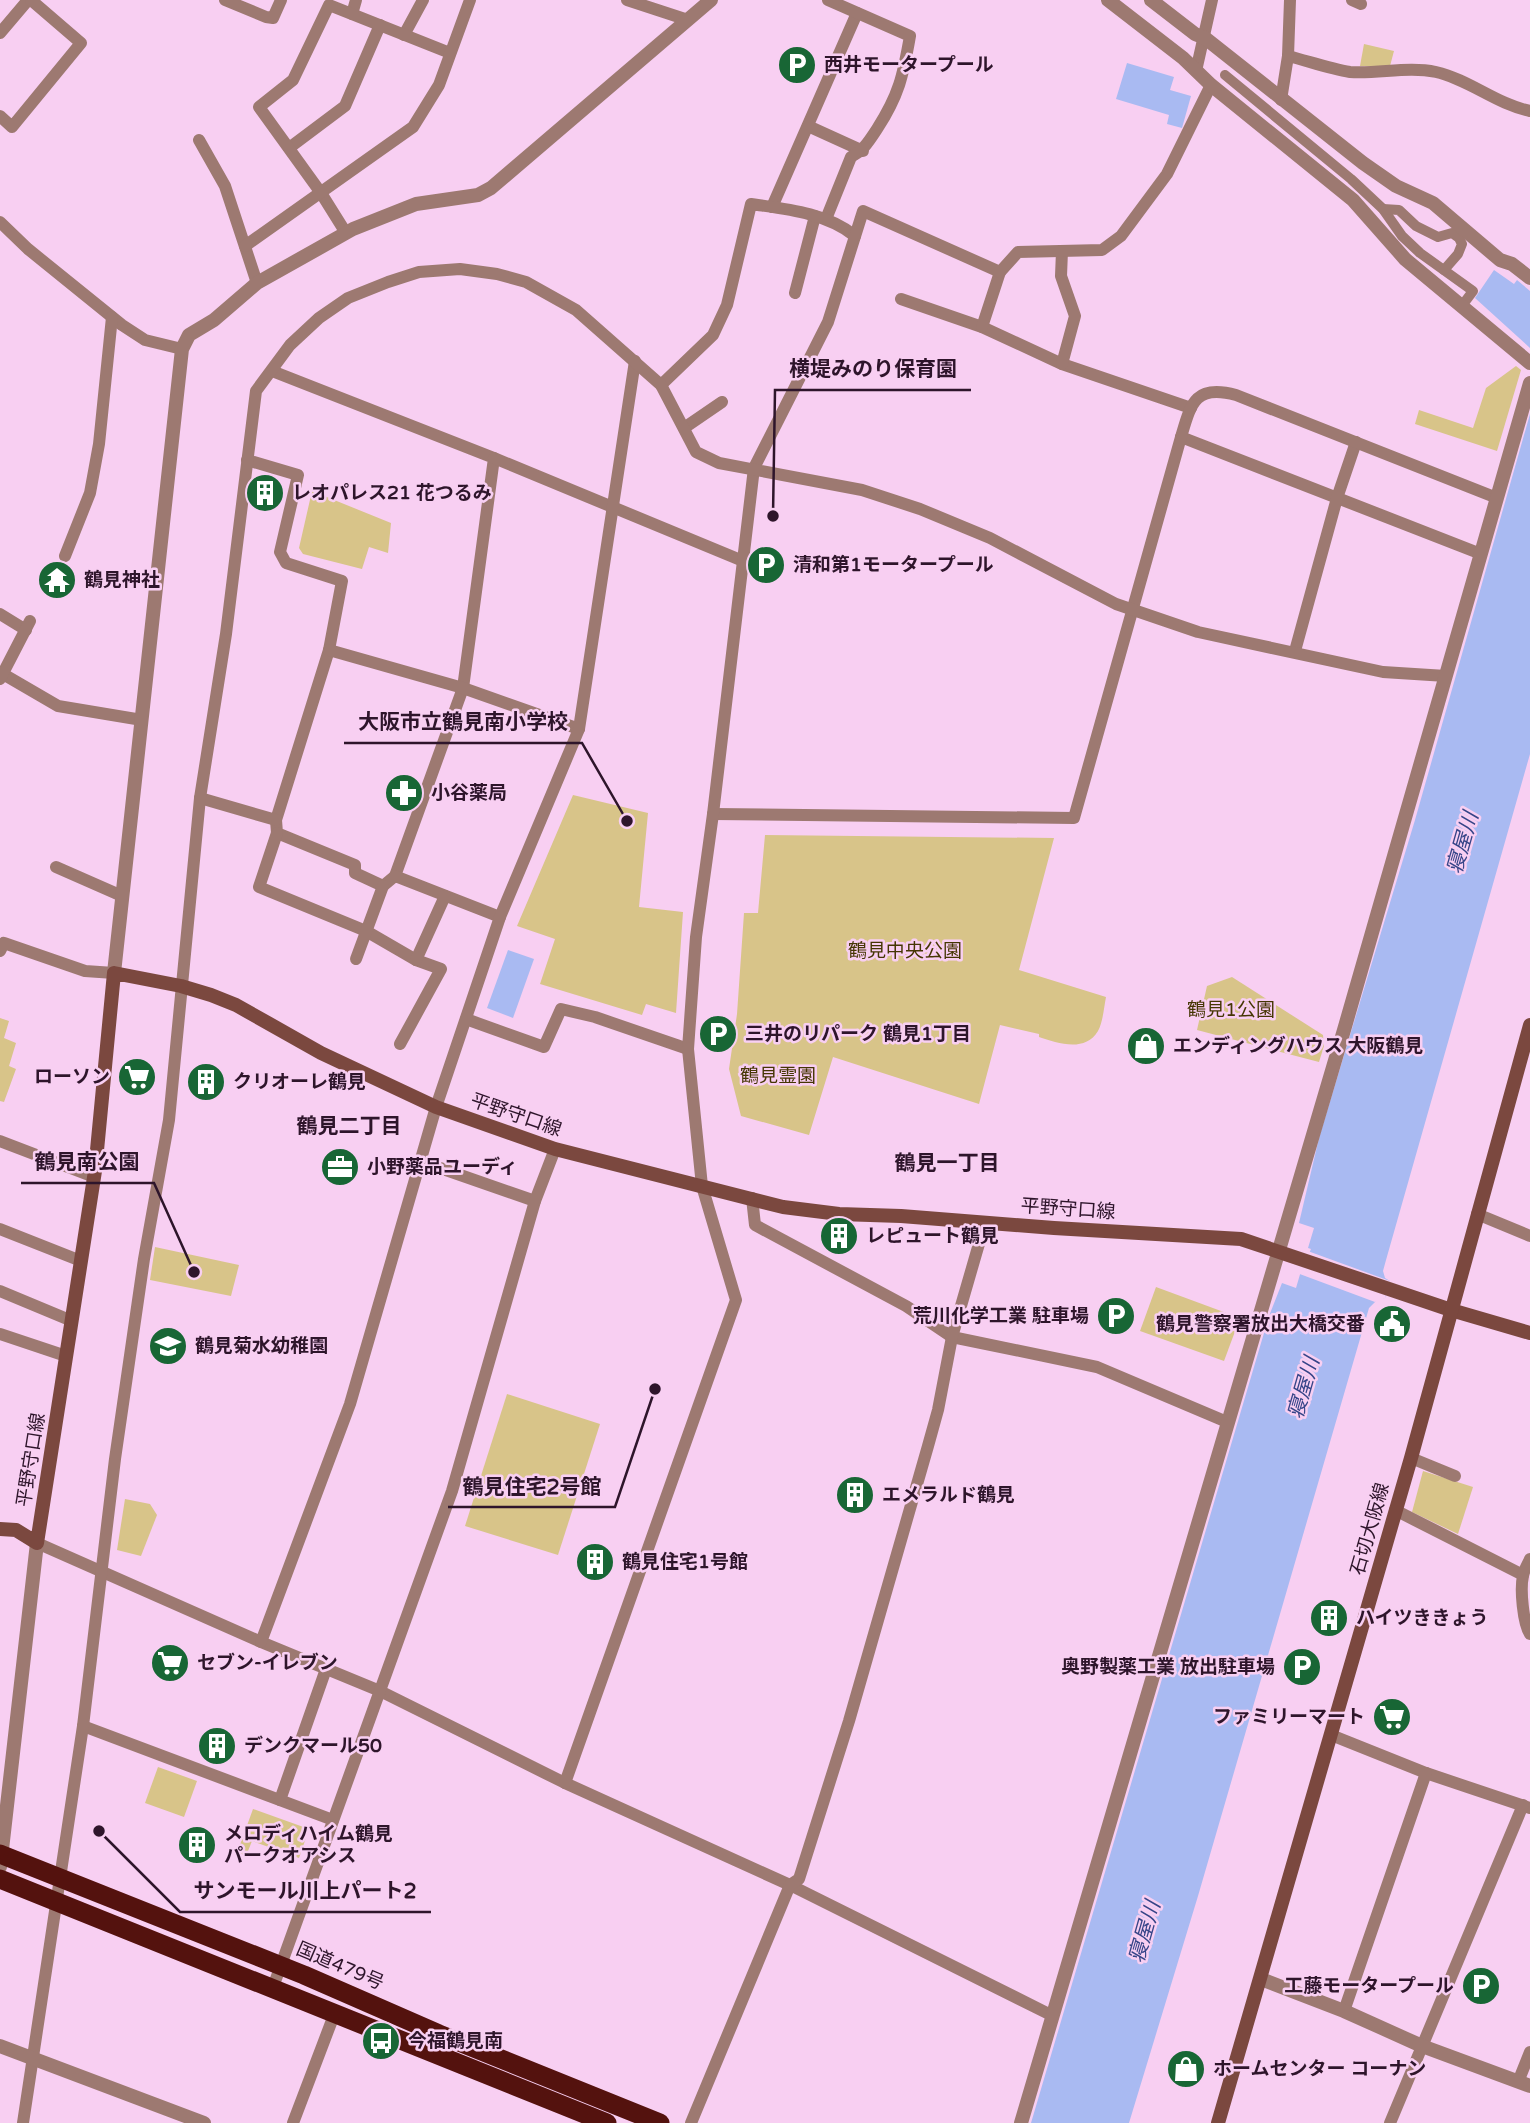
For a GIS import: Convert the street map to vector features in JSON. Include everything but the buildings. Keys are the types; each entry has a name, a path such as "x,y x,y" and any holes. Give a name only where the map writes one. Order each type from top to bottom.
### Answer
{"highway":[{"name":"国道479号","path":"0,1854 281,1965 439,2034 660,2123"},
{"path":"0,1879 607,2123"}],"main road":[{"name":"平野守口線","path":"0,1529 16,1530 37,1544 94,1177 114,973 181,986 236,1005 321,1053 436,1107 555,1149 783,1207 839,1214 1241,1239 1530,1334"},
{"name":"石切大阪線","path":"1218,2123 1411,1458 1530,1025"}],"street":[{"path":"0,33 30,0 81,43 12,127 0,116"},
{"path":"225,0 273,18 281,0"},
{"path":"352,14 356,0"},
{"path":"404,35 423,0"},
{"path":"245,246 413,127 439,85 470,0"},
{"path":"627,0 688,20"},
{"path":"0,951 4,943 85,971 114,973 182,349 189,335 214,320 257,283 346,233 416,204 478,195 491,188 711,0"},
{"path":"794,293 821,218 851,157 863,151 894,103 904,73 910,36 828,0"},
{"path":"1108,0 1183,58 1211,85 1353,200 1394,249 1530,363"},
{"path":"1151,0 1195,34 1205,38 1363,163 1396,186 1433,204 1500,260 1512,264 1530,278"},
{"path":"1196,71 1212,0"},
{"path":"1281,100 1290,0"},
{"path":"346,233 260,107 293,80 329,5 450,53"},
{"path":"772,207 857,13"},
{"path":"289,148 345,106 380,25"},
{"path":"1287,56 1350,72 1437,72 1461,81 1496,100 1530,111"},
{"path":"1225,75 1351,179 1383,209 1402,236 1420,253 1473,291 1461,307"},
{"path":"982,327 1000,272 1018,252 1102,250 1121,236 1167,174 1211,85"},
{"path":"808,126 863,151"},
{"path":"199,141 225,186 257,283"},
{"path":"1351,179 1363,163"},
{"path":"661,384 713,335 727,305 751,204 821,218 841,225 855,236"},
{"path":"1383,209 1399,210 1416,226 1438,237 1452,233 1459,238 1462,244 1458,254 1444,270"},
{"path":"565,1783 736,1300 702,1186 688,1049 695,937 713,814 754,468 828,322 863,211 1000,272"},
{"path":"0,222 28,249 145,341 182,349"},
{"path":"1062,251 1061,276 1075,316 1062,364"},
{"path":"23,2123 83,1726 115,1459 144,1259 169,1120 200,798 226,635 256,391 290,345 319,318 348,298 419,272 460,269 497,274 526,282 576,310 661,384 696,452 719,463 862,491 937,515 990,538 1116,604 1198,632 1383,672 1446,676"},
{"path":"901,299 982,327 1062,364 1191,408"},
{"path":"65,556 90,493 99,444 112,317"},
{"path":"261,1642 350,1404 436,1107 500,917 579,729 635,361"},
{"path":"272,371 614,506 743,561"},
{"path":"1021,2123 1530,383"},
{"path":"713,814 1074,818 1181,437 1191,408 1202,393 1215,390 1225,392 1497,498"},
{"path":"684,428 722,402"},
{"path":"1181,437 1481,554"},
{"path":"1295,651 1337,498 1356,442"},
{"path":"356,959 383,886 396,876 463,688 494,458"},
{"path":"247,460 298,475 280,552 286,563 342,581 329,650 276,820 278,833 259,887 366,931 416,960 440,969 400,1044"},
{"path":"0,614 28,626 2,677 58,706 142,720"},
{"path":"329,650 463,688 579,729"},
{"path":"200,798 276,820"},
{"path":"278,833 355,865 355,873 383,886"},
{"path":"56,867 122,897"},
{"path":"396,876 500,917"},
{"path":"416,960 445,895"},
{"path":"466,1018 544,1046 561,1009 595,1017 688,1049"},
{"path":"0,1141 94,1177"},
{"path":"272,1990 452,1491 535,1201 555,1149"},
{"path":"420,1161 535,1201"},
{"path":"752,1198 755,1225 906,1306 952,1337 1097,1367 1227,1422"},
{"path":"1477,1214 1530,1236"},
{"path":"691,2123 790,1885 799,1879 849,1721 938,1410 952,1337 985,1223"},
{"path":"0,1229 81,1261"},
{"path":"0,1291 72,1321"},
{"path":"0,1334 66,1356"},
{"path":"1411,1458 1455,1476"},
{"path":"1395,1510 1523,1575"},
{"path":"0,1867 37,1544 380,1691 565,1783 790,1885 1053,2016"},
{"path":"1530,1559 1523,1575 1525,1627 1530,1634"},
{"path":"280,1800 326,1669"},
{"path":"83,1726 333,1820"},
{"path":"1331,1735 1426,1773 1526,1806 1390,2123"},
{"path":"1344,2011 1426,1773"},
{"path":"1261,1979 1344,2011 1422,2046 1524,2084 1530,2052"},
{"path":"293,2123 334,2015"},
{"path":"0,2046 204,2123"}],"green space":[{"path":"1364,44 1394,51 1390,66 1360,66"},
{"path":"1516,366 1521,370 1497,451 1415,424 1419,410 1473,428 1486,388"},
{"path":"312,491 391,523 388,553 369,547 362,569 303,554 299,548"},
{"path":"573,795 648,813 639,907 683,912 676,1013 646,1004 642,1015 540,984 555,939 517,926"},
{"name":"鶴見中央公園","path":"765,835 1054,838 1019,970 1106,997 1098,1031 1086,1042 1070,1044 1054,1042 1039,1037 1039,1034 1000,1025 979,1104 833,1057 809,1135 741,1116 729,1069 737,1014 744,913 758,913"},
{"name":"鶴見1公園","path":"1232,977 1323,1035 1324,1046 1319,1062 1197,1030 1207,986"},
{"path":"0,1018 9,1021 4,1038 16,1043 9,1066 16,1069 4,1102 0,1101"},
{"path":"155,1247 239,1265 231,1296 150,1280"},
{"path":"1156,1287 1240,1318 1224,1361 1140,1331"},
{"path":"507,1394 600,1424 558,1555 465,1526"},
{"path":"1423,1471 1473,1487 1458,1534 1412,1512"},
{"path":"125,1499 150,1504 157,1515 141,1556 117,1550"},
{"path":"158,1767 197,1781 184,1817 145,1803"},
{"path":"253,1809 309,1829 299,1858 252,1841 246,1856 237,1853"}],"water":[{"path":"1127,63 1174,77 1170,90 1191,96 1182,128 1167,124 1169,115 1116,99"},
{"path":"1494,270 1514,284 1517,280 1530,291 1530,348 1475,298"},
{"name":"寝屋川","path":"1530,414 1530,754 1383,1271 1385,1278 1390,1281 1385,1298 1378,1299 1369,1308 1129,2123 1031,2123 1269,1316 1282,1283 1296,1288 1311,1249 1308,1248 1314,1228 1299,1223 1319,1138 1415,820"},
{"path":"508,950 534,959 513,1018 487,1008"}],"pier":[{"path":"1305,1250 1390,1281 1385,1298 1375,1302 1297,1273"}],"place":[{"name":"西井モータープール","path":"797,65"},
{"name":"レオパレス21 花つるみ","path":"265,493"},
{"name":"横堤みのり保育園","path":"773,516"},
{"name":"清和第1モータープール","path":"766,565"},
{"name":"鶴見神社","path":"57,580"},
{"name":"小谷薬局","path":"404,793"},
{"name":"大阪市立鶴見南小学校","path":"627,821"},
{"name":"三井のリパーク 鶴見1丁目","path":"718,1034"},
{"name":"エンディングハウス 大阪鶴見","path":"1146,1046"},
{"name":"ローソン","path":"137,1077"},
{"name":"クリオーレ鶴見","path":"206,1082"},
{"name":"小野薬品ユーディ","path":"340,1167"},
{"name":"レピュート鶴見","path":"839,1236"},
{"name":"鶴見南公園","path":"194,1272"},
{"name":"荒川化学工業 駐車場","path":"1116,1316"},
{"name":"鶴見警察署放出大橋交番","path":"1392,1324"},
{"name":"鶴見菊水幼稚園","path":"168,1346"},
{"name":"鶴見住宅2号館","path":"655,1389"},
{"name":"エメラルド鶴見","path":"855,1495"},
{"name":"鶴見住宅1号館","path":"595,1562"},
{"name":"ハイツききょう","path":"1329,1618"},
{"name":"セブン-イレブン","path":"170,1663"},
{"name":"奥野製薬工業 放出駐車場","path":"1302,1667"},
{"name":"ファミリーマート","path":"1392,1717"},
{"name":"デンクマール50","path":"217,1746"},
{"name":"サンモール川上パート2","path":"99,1831"},
{"name":"メロディハイム鶴見 パークオアシス","path":"197,1845"},
{"name":"工藤モータープール","path":"1481,1986"},
{"name":"今福鶴見南","path":"381,2041"},
{"name":"ホームセンター コーナン","path":"1186,2069"}],"district":[{"name":"鶴見二丁目","path":"349,1126"},
{"name":"鶴見一丁目","path":"947,1163"}],"park label":[{"name":"鶴見霊園","path":"778,1076"}]}
